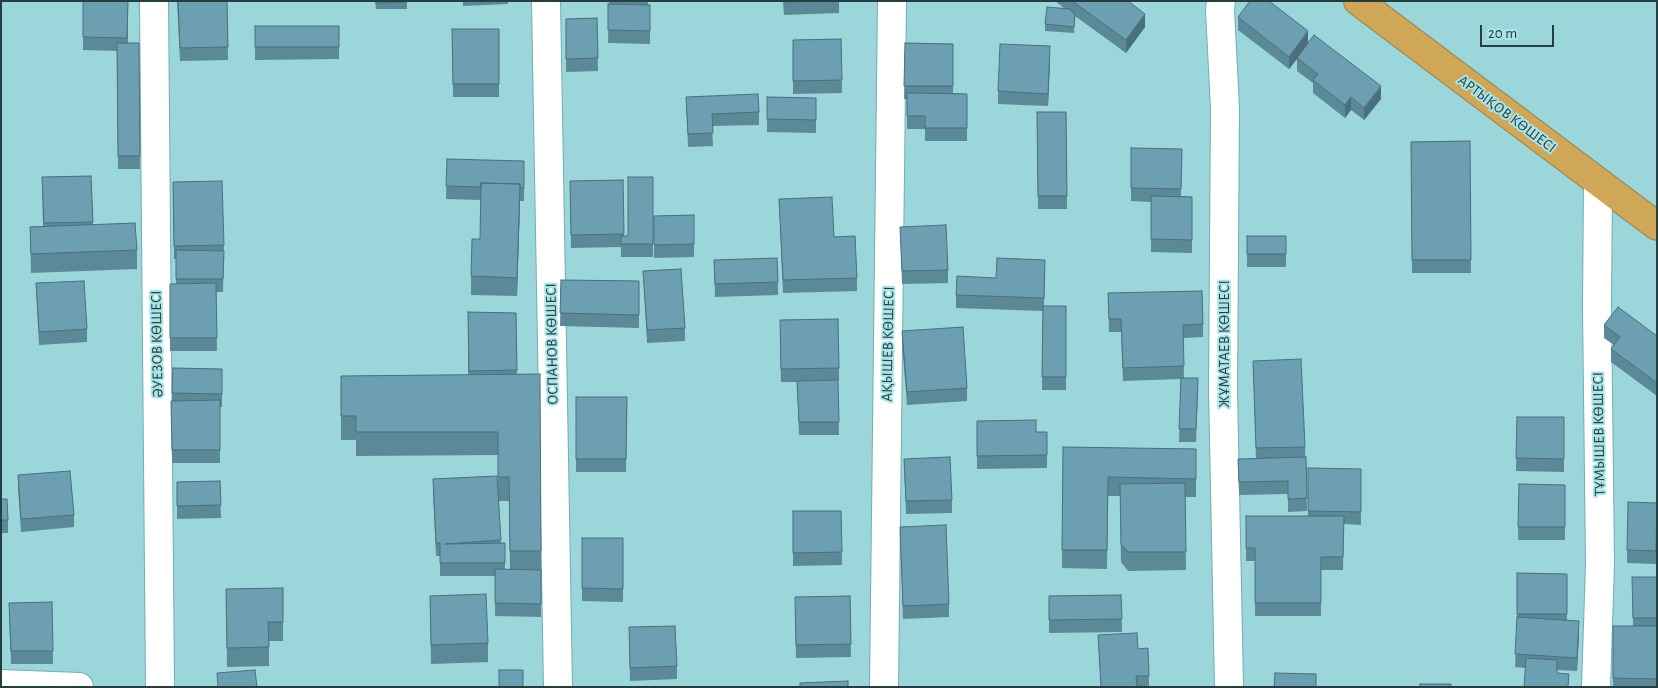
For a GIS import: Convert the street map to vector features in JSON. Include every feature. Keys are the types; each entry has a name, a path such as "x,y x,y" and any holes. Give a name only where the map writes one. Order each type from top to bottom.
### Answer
{"highway":[{"name":"АРТЫҚОВ КӨШЕСІ","path":"1358,1 1657,226"}],"street":[{"name":"ӘУЕЗОВ КӨШЕСІ","path":"154,1 160,687"},
{"name":"ОСПАНОВ КӨШЕСІ","path":"546,1 558,687"},
{"name":"АҚЫШЕВ КӨШЕСІ","path":"884,687 892,1"},
{"name":"ЖҰМАТАЕВ КӨШЕСІ","path":"1222,1 1220,10 1225,108 1224,390 1229,687"},
{"name":"ТҰМЫШЕВ КӨШЕСІ","path":"1596,687 1600,564 1597,307 1598,182"},
{"path":"1,684 79,687"}],"building":[{"path":"83,1 128,1 127,38 83,37"},
{"path":"178,1 227,1 228,47 180,48"},
{"path":"375,1 407,1 407,2 376,3"},
{"path":"1072,1 1128,1 1145,14 1126,40"},
{"path":"1250,1 1269,1 1308,31 1289,57 1238,17"},
{"path":"608,4 650,5 650,31 608,30"},
{"path":"1047,7 1070,9 1075,15 1074,27 1045,24"},
{"path":"597,18 598,58 566,59 566,19"},
{"path":"255,26 339,26 339,47 255,47"},
{"path":"452,29 499,29 499,84 453,84"},
{"path":"1314,35 1381,86 1364,108 1351,97 1345,105 1313,80 1318,74 1297,58"},
{"path":"841,39 842,80 793,81 793,40"},
{"path":"117,43 139,43 140,156 118,156"},
{"path":"905,43 953,44 953,86 904,86"},
{"path":"1000,44 1050,46 1048,94 998,91"},
{"path":"907,93 967,94 967,128 925,128 925,116 907,116"},
{"path":"758,94 759,112 712,114 713,133 688,134 686,97"},
{"path":"767,97 816,98 816,120 767,119"},
{"path":"1037,112 1066,112 1067,196 1038,196"},
{"path":"1470,141 1471,260 1412,260 1411,142"},
{"path":"1131,148 1182,149 1181,189 1131,188"},
{"path":"447,159 524,161 524,188 520,188 520,184 481,183 481,187 446,186"},
{"path":"91,176 93,222 44,223 42,177"},
{"path":"628,177 653,177 653,244 621,244 621,236 628,236"},
{"path":"623,180 624,234 571,235 570,181"},
{"path":"222,181 224,245 174,246 173,182"},
{"path":"481,183 520,184 517,278 471,276 472,239 480,239"},
{"path":"1151,196 1192,197 1192,240 1151,239"},
{"path":"832,197 834,237 855,236 857,278 783,280 779,199"},
{"path":"694,215 694,244 654,245 654,216"},
{"path":"135,223 137,250 31,254 30,227"},
{"path":"946,225 948,270 902,271 900,227"},
{"path":"1247,236 1286,236 1286,254 1247,254"},
{"path":"176,250 224,251 223,279 176,279"},
{"path":"777,258 778,282 715,284 714,260"},
{"path":"997,258 1045,260 1044,298 956,295 957,276 996,278"},
{"path":"681,269 685,328 647,330 643,271"},
{"path":"561,280 639,281 639,315 560,313"},
{"path":"84,281 87,329 39,332 36,283"},
{"path":"216,283 217,338 170,338 170,284"},
{"path":"1202,291 1203,324 1183,325 1184,366 1123,368 1121,319 1109,319 1108,293"},
{"path":"1043,306 1066,306 1066,377 1042,377"},
{"path":"1618,307 1657,336 1657,383 1611,349 1620,337 1604,325"},
{"path":"468,312 516,313 517,370 469,371"},
{"path":"838,319 839,368 781,369 780,320"},
{"path":"963,327 967,388 907,392 902,331"},
{"path":"1301,359 1305,447 1256,448 1253,361"},
{"path":"173,368 222,369 222,394 172,393"},
{"path":"540,374 541,551 510,551 509,477 498,477 498,432 356,432 356,416 341,416 341,376"},
{"path":"1181,378 1198,378 1196,429 1179,429"},
{"path":"838,380 839,422 799,422 797,381"},
{"path":"576,397 627,397 626,459 576,459"},
{"path":"220,400 220,450 172,450 171,401"},
{"path":"1517,417 1564,417 1564,459 1516,458"},
{"path":"1036,420 1036,432 1047,432 1047,455 977,456 977,421"},
{"path":"1063,447 1196,449 1196,479 1108,477 1107,550 1062,550"},
{"path":"950,457 952,500 906,501 904,459"},
{"path":"1306,457 1307,498 1288,499 1288,481 1239,482 1238,459"},
{"path":"1308,468 1361,469 1361,512 1308,511"},
{"path":"70,471 74,515 21,519 18,475"},
{"path":"497,476 501,540 445,544 505,543 505,563 440,563 440,543 436,543 433,479"},
{"path":"220,481 221,505 177,506 177,482"},
{"path":"1185,483 1186,552 1128,552 1121,544 1120,484"},
{"path":"1519,484 1565,485 1565,527 1518,527"},
{"path":"1,499 7,499 8,520 1,520"},
{"path":"1628,502 1657,503 1656,551 1627,550"},
{"path":"793,511 841,511 842,552 793,553"},
{"path":"1246,516 1344,516 1343,557 1321,557 1321,603 1255,603 1255,548 1246,548"},
{"path":"946,525 949,604 903,606 900,527"},
{"path":"582,538 623,538 623,589 582,588"},
{"path":"495,569 541,570 541,604 495,603"},
{"path":"1517,573 1567,574 1567,614 1517,614"},
{"path":"1632,577 1657,577 1657,618 1633,618"},
{"path":"283,588 283,622 268,622 269,647 227,648 226,589"},
{"path":"486,594 488,643 431,645 430,596"},
{"path":"1121,595 1122,619 1049,620 1049,596"},
{"path":"850,596 851,644 796,645 795,597"},
{"path":"52,602 53,651 11,651 9,603"},
{"path":"1517,617 1579,621 1577,658 1515,654"},
{"path":"675,626 677,666 630,668 629,627"},
{"path":"1613,626 1657,626 1657,679 1613,678"},
{"path":"1137,633 1138,649 1148,648 1149,676 1136,676 1137,687 1101,687 1098,635"},
{"path":"1526,658 1557,660 1557,673 1569,674 1568,687 1524,687"},
{"path":"255,670 257,687 218,687 217,673"},
{"path":"499,670 523,670 523,687 499,687"},
{"path":"1275,673 1316,674 1316,687 1274,687"},
{"path":"848,681 848,687 800,687 800,683"},
{"path":"1420,684 1451,684 1451,687 1420,687"}]}
